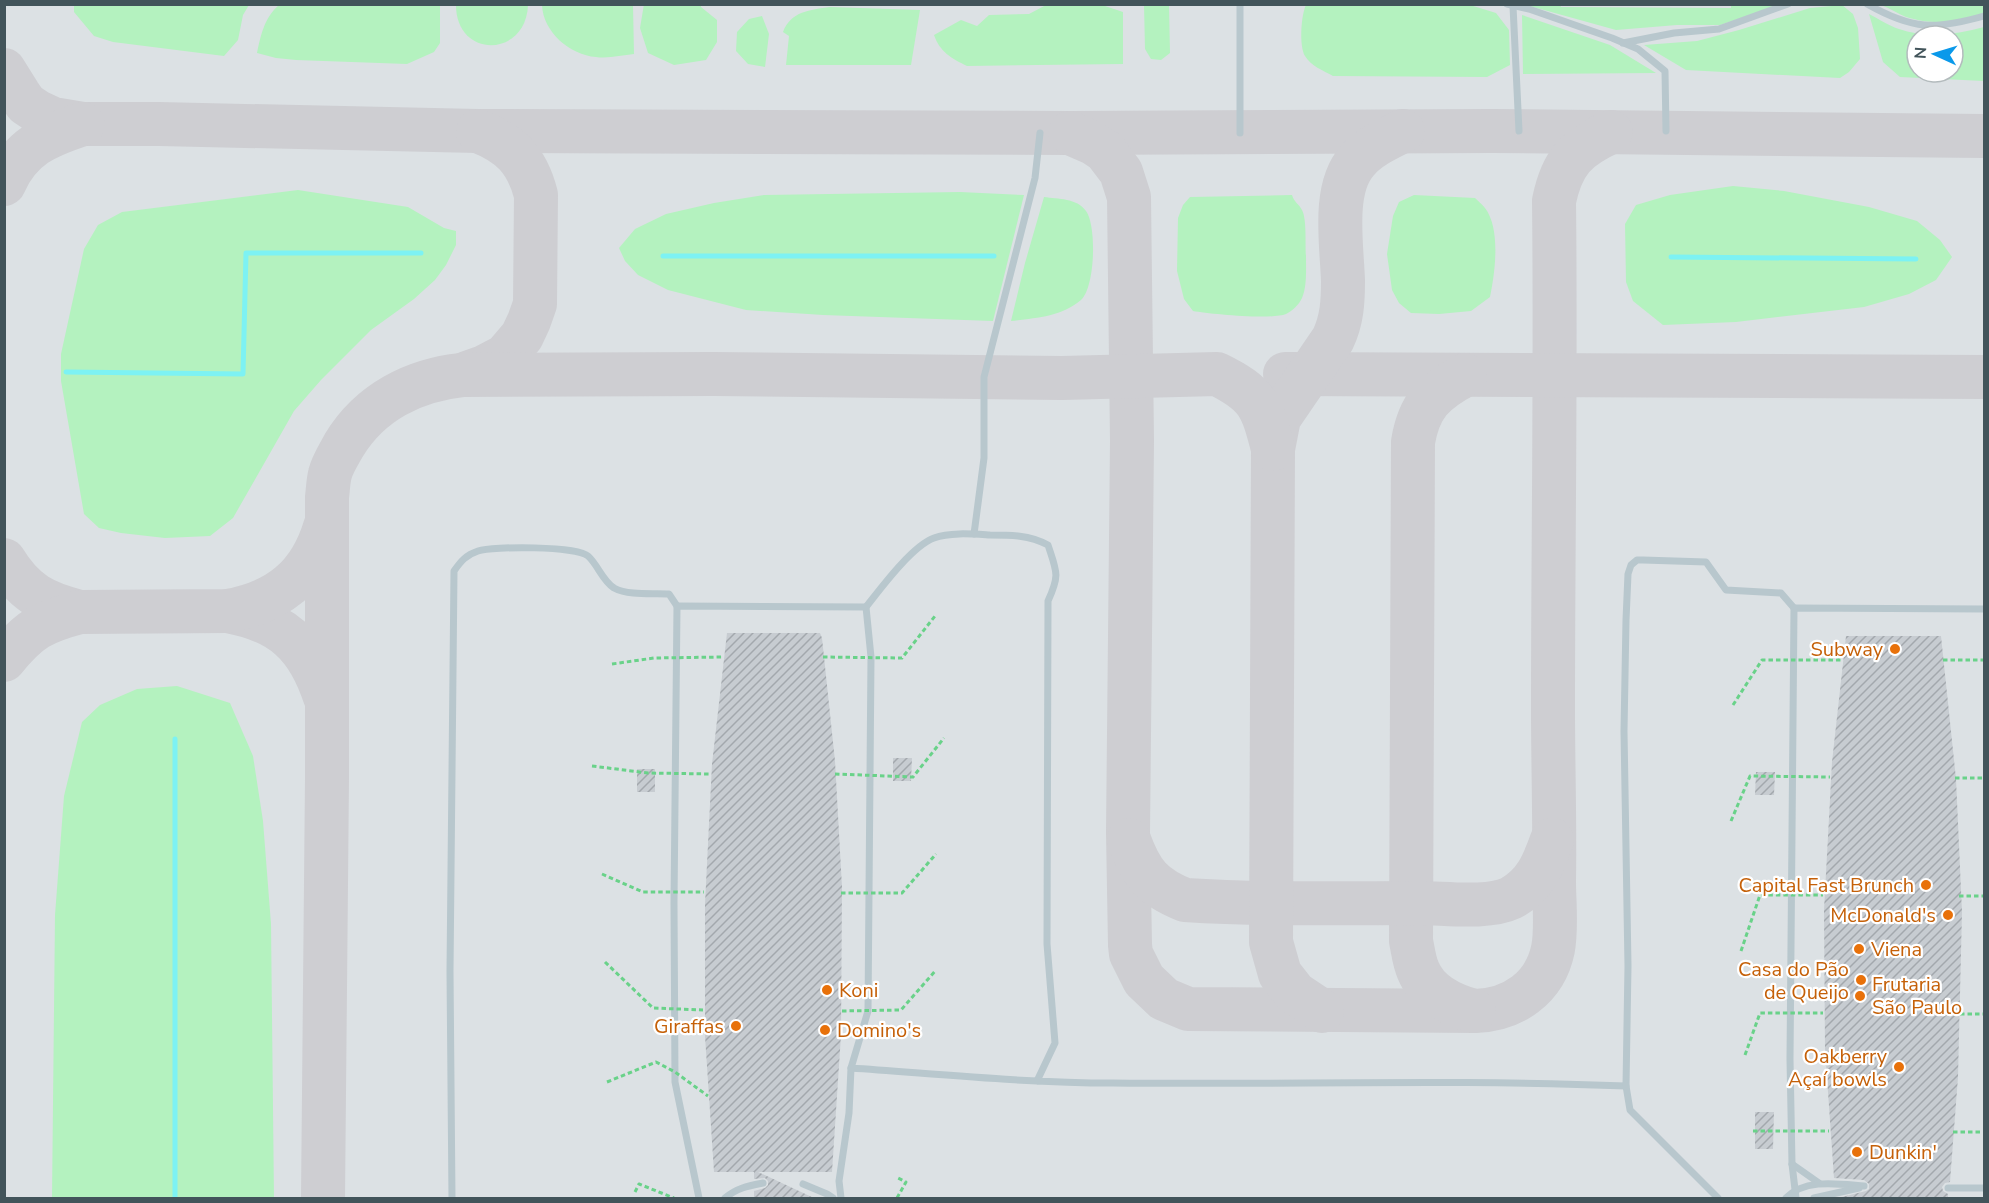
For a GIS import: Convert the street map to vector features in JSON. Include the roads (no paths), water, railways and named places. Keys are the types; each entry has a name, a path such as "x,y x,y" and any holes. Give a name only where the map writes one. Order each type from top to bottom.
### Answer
{"lane":[{"path":"1240,4 1240,133"},
{"path":"1623,43 1674,33 1719,28 1788,4"},
{"path":"1868,4 1891,17 1927,26 1950,25 1984,16"},
{"path":"1519,131 1518,68 1510,5 1529,9 1623,43 1638,50 1665,71 1666,131"},
{"path":"974,534 984,458 984,377 1035,178 1040,133"},
{"path":"841,1198 839,1181 849,1113 851,1068 868,1011 871,657 866,607 921,545 935,537 974,534 1036,538 1048,545 1056,568 1057,582 1048,601 1046,831 1047,944 1055,1043 1037,1081"},
{"path":"452,1198 450,971 454,571 463,557 480,550 506,548 567,549 587,555 600,574 614,588 630,592 669,594 677,606 675,1082 699,1198"},
{"path":"1718,1198 1630,1110 1626,1086 1628,966 1624,731 1628,574 1631,565 1637,560 1706,562 1726,590 1781,594 1794,608 1791,1131 1796,1198"},
{"path":"677,606 866,607"},
{"path":"1794,608 1984,609"},
{"path":"851,1068 1037,1081 1112,1083 1626,1086"},
{"path":"1792,1164 1819,1183"},
{"path":"725,1198 744,1187 763,1183"},
{"path":"1786,1198 1794,1190 1819,1183 1864,1186 1847,1192 1814,1198"},
{"path":"803,1184 833,1198"},
{"path":"1948,1188 1984,1188"}],"waterway":[{"path":"66,372 243,374 246,253 421,253"},
{"path":"663,256 994,256"},
{"path":"1671,257 1916,259"},
{"path":"175,739 175,1198"}],"place":[{"name":"Subway","path":"1895,649"},
{"name":"Capital Fast Brunch","path":"1926,885"},
{"name":"McDonald's","path":"1948,915"},
{"name":"Viena","path":"1859,949"},
{"name":"Casa do Pão de Queijo","path":"1861,980"},
{"name":"Koni","path":"827,990"},
{"name":"Frutaria São Paulo","path":"1860,996"},
{"name":"Giraffas","path":"736,1026"},
{"name":"Domino's","path":"825,1030"},
{"name":"Oakberry Açaí bowls","path":"1899,1067"},
{"name":"Dunkin'","path":"1857,1152"}]}
